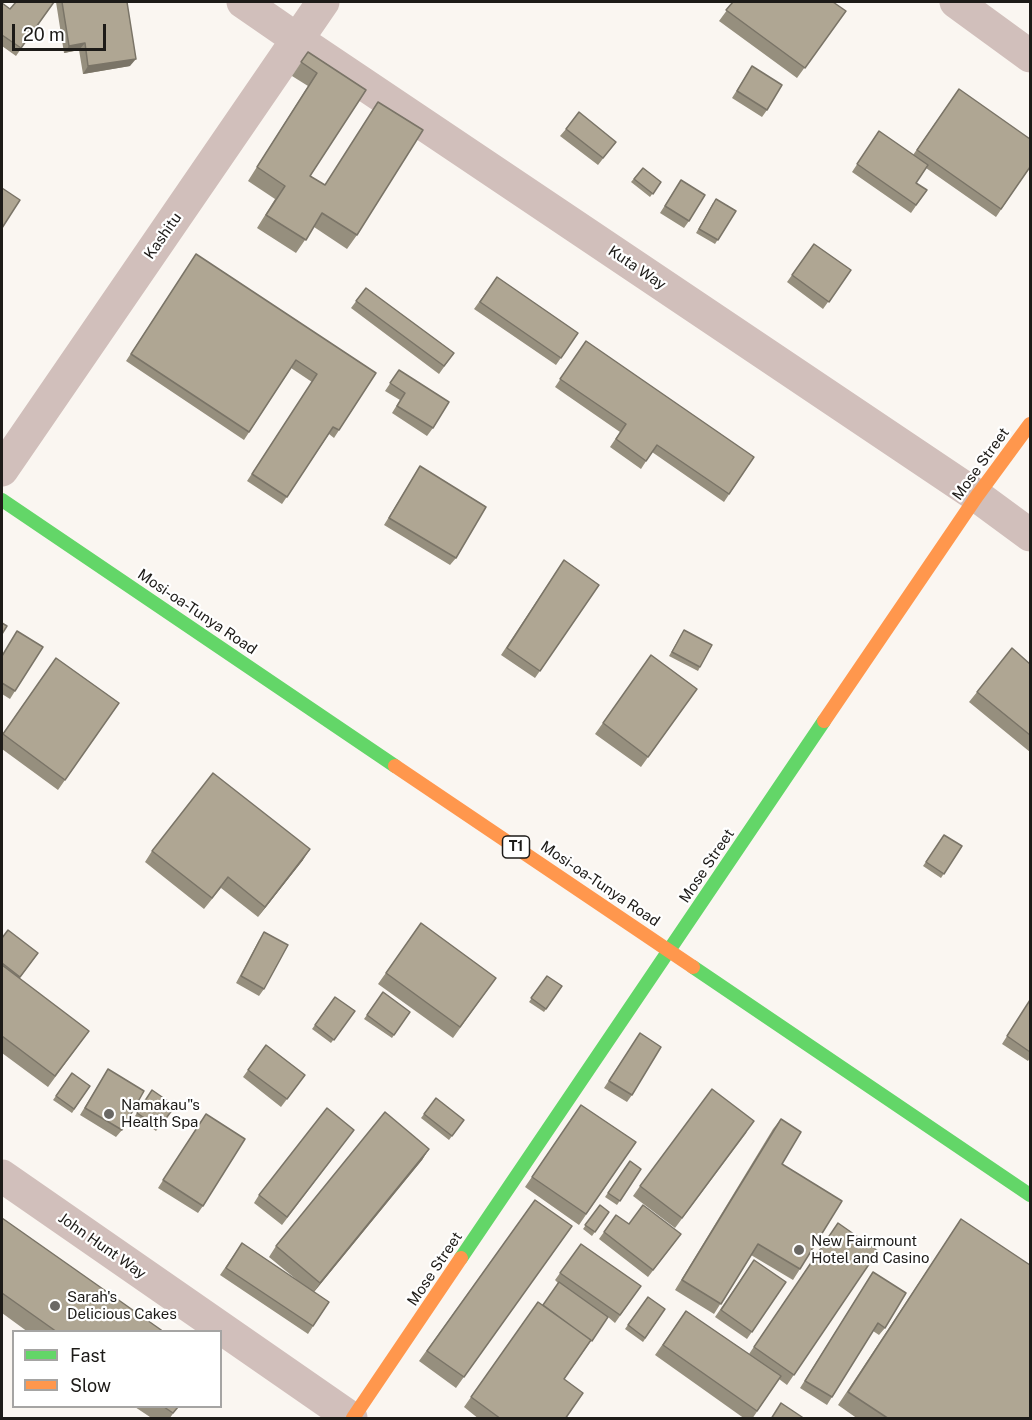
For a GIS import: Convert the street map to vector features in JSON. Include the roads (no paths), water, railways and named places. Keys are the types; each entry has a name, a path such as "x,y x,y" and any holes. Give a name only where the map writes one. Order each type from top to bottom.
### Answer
{"main road":[{"name":"Mose Street","path":"352,1419 977,496 1030,424"},
{"name":"Mosi-oa-Tunya Road","path":"2,500 1030,1195"}],"street":[{"name":"Kuta Way","path":"243,2 977,496 1030,535"},
{"name":"Kashitu","path":"2,470 323,2"},
{"path":"957,2 1030,57"},
{"name":"John Hunt Way","path":"2,1176 352,1419"}],"place":[{"name":"Namakau\"s Health Spa","path":"109,1114"},
{"name":"New Fairmount Hotel and Casino","path":"799,1250"},
{"name":"Sarah's Delicious Cakes","path":"55,1306"}]}
